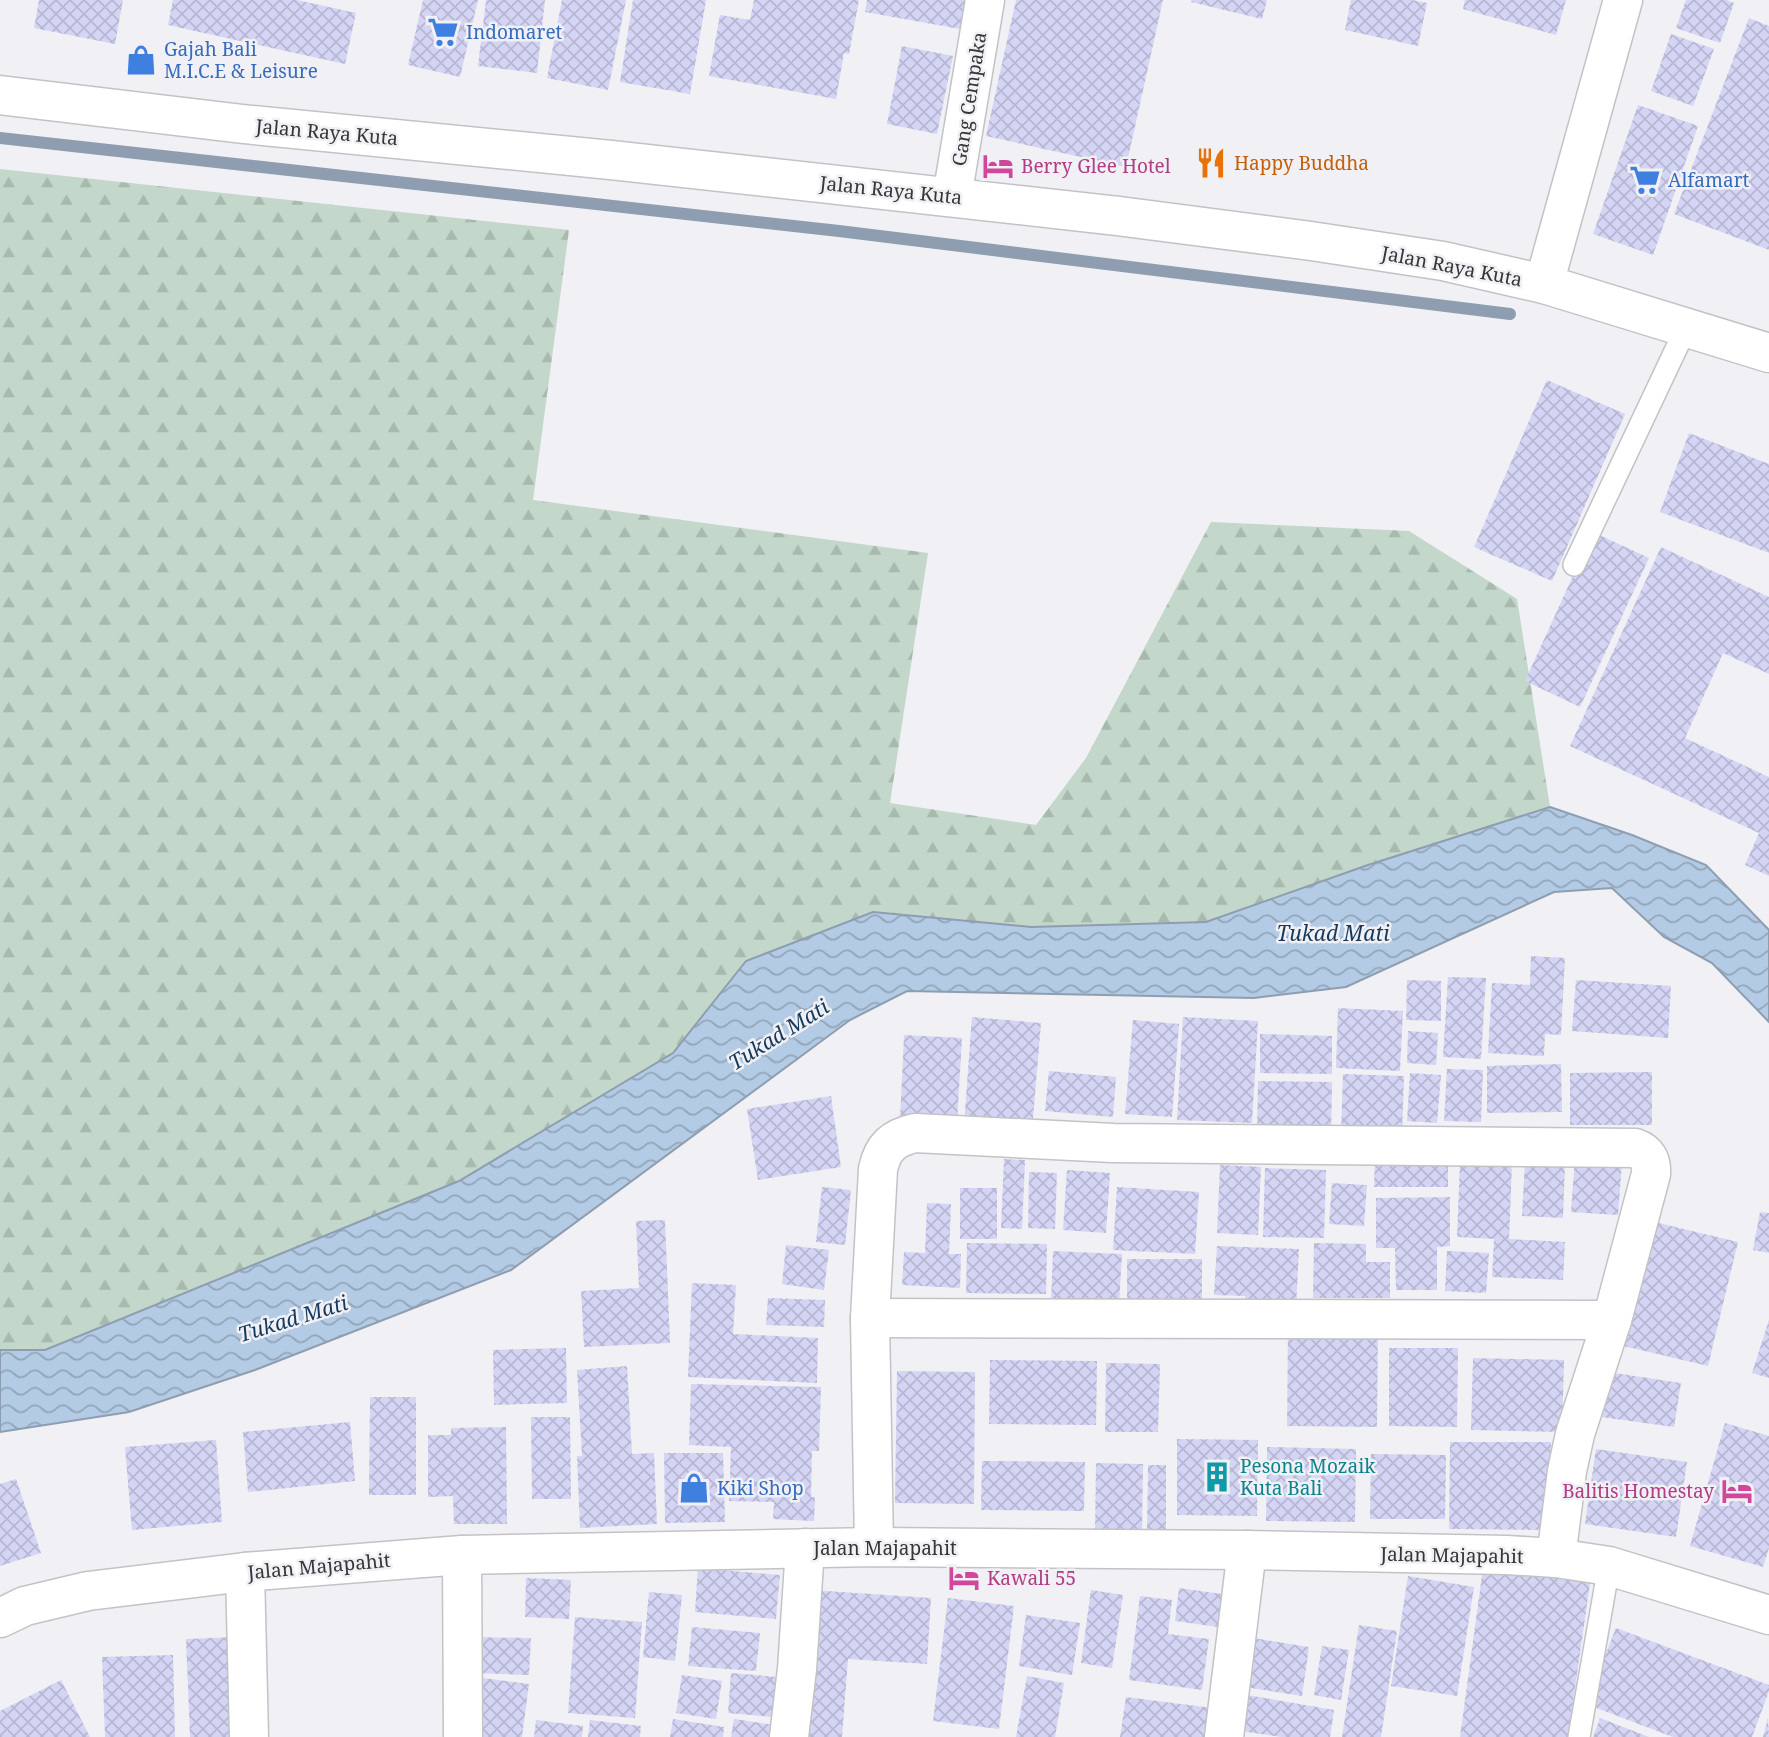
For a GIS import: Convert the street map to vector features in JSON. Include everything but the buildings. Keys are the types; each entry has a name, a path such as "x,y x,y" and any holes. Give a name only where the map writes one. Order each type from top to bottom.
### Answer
{"street":[{"name":"Gang Cempaka","path":"952,197 985,0"},
{"path":"1544,284 1623,0"},
{"name":"Jalan Raya Kuta","path":"0,95 243,124 611,159 1118,216 1311,241 1443,261 1544,284 1769,353"},
{"path":"874,1547 870,1318 878,1169 888,1144 902,1136 915,1133 1113,1143 1635,1148 1643,1151 1649,1158 1651,1174 1612,1320 1575,1434 1567,1471 1556,1558"},
{"path":"870,1318 1612,1320"},
{"name":"Jalan Majapahit","path":"0,1618 25,1606 88,1591 245,1572 462,1555 874,1547 1247,1550 1556,1558 1609,1566 1769,1615"},
{"path":"789,1737 797,1670 805,1548"},
{"path":"1224,1737 1247,1550"},
{"path":"462,1555 463,1737"},
{"path":"245,1572 249,1737"}],"lane":[{"path":"1574,565 1686,328"},
{"path":"1579,1737 1609,1566"}],"green space":[{"path":"0,169 569,230 533,500 928,553 890,803 1036,825 1086,758 1211,522 1409,531 1517,599 1550,807 1368,865 1207,922 1031,927 873,912 746,961 673,1053 459,1181 44,1350 0,1350"}],"water":[{"name":"Tukad Mati","path":"1550,807 1632,835 1706,865 1769,930 1769,1022 1712,963 1664,937 1612,888 1554,892 1346,987 1254,998 907,991 850,1020 511,1270 255,1370 129,1412 0,1432 0,1350 45,1350 459,1181 673,1053 746,961 873,912 1031,927 1206,922 1368,865"}],"waterway":[{"path":"0,138 839,231 1510,314"}],"place":[{"name":"Indomaret","path":"443,32"},
{"name":"Gajah Bali M.I.C.E & Leisure","path":"141,60"},
{"name":"Happy Buddha","path":"1211,163"},
{"name":"Berry Glee Hotel","path":"998,166"},
{"name":"Alfamart","path":"1645,180"},
{"name":"Pesona Mozaik Kuta Bali","path":"1217,1477"},
{"name":"Kiki Shop","path":"694,1488"},
{"name":"Balitis Homestay","path":"1737,1491"},
{"name":"Kawali 55","path":"964,1578"}]}
